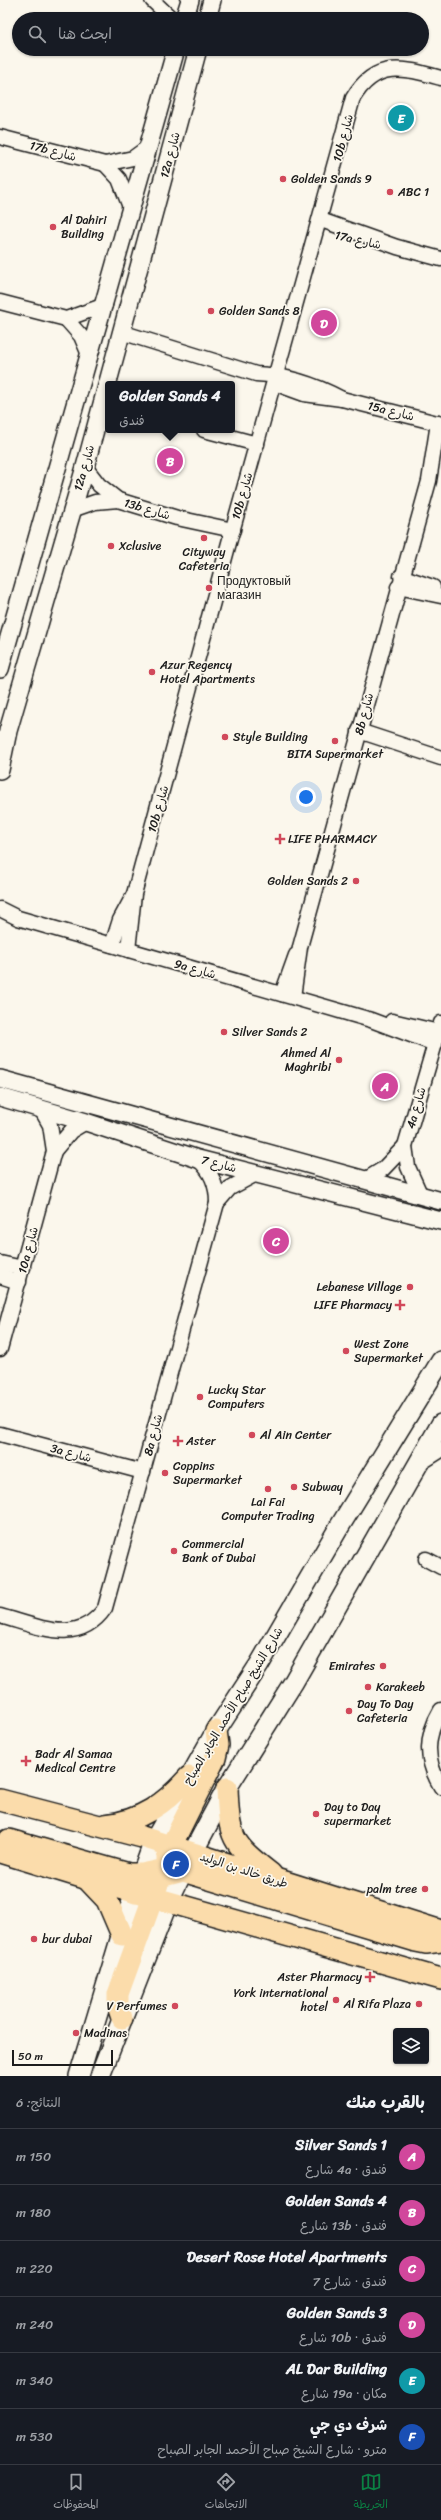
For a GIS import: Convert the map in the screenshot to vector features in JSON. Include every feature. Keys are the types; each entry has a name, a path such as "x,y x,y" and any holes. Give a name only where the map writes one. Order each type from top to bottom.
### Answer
{"main road":[{"name":"شارع الشيخ صباح الأحمد الجابر الصباح","path":"162,1843 189,1777 441,1361"},
{"path":"78,2076 122,1935 159,1881 193,1852 227,1788 293,1683 441,1424"},
{"path":"100,2076 122,2018 118,2006 118,1994 159,1881 162,1843 215,1758 218,1745 216,1731"},
{"path":"92,1824 120,1823 145,1814 162,1805 189,1777"},
{"path":"227,1788 229,1826 234,1841 251,1859 283,1883"},
{"name":"طريق خالد بن الوليد","path":"0,1800 193,1852 283,1883 441,1931"},
{"path":"0,1838 128,1874 416,1941 426,1943 441,1941"},
{"path":"0,1852 88,1879 159,1881 441,1979"},
{"path":"88,1879 108,1900 122,1935"}],"street":[{"path":"152,0 165,12"},
{"path":"186,12 190,0"},
{"path":"209,12 212,0"},
{"name":"12a شارع","path":"0,669 5,631 18,605 105,305 130,207 174,56"},
{"name":"12a شارع","path":"110,381 121,332 196,56"},
{"name":"10b شارع","path":"128,950 133,924 134,894 231,534 319,225 353,98 365,82 390,70 408,69 441,78"},
{"name":"17b شارع","path":"0,137 106,164 124,162 148,147"},
{"path":"106,164 122,184 130,207"},
{"name":"17a شارع","path":"319,225 372,244 397,247 441,259"},
{"path":"0,302 66,319 81,336 90,357"},
{"path":"66,319 105,305"},
{"name":"15a شارع","path":"121,332 275,379 304,394 342,399 440,424"},
{"name":"12a شارع","path":"0,770 29,659 72,510 105,404"},
{"name":"8b شارع","path":"288,995 289,969 300,947 429,481 440,424"},
{"path":"215,433 257,444"},
{"name":"8b شارع","path":"429,481 441,459"},
{"name":"13b شارع","path":"85,467 100,485 118,500"},
{"name":"13b شارع","path":"72,510 95,502 118,500 231,534"},
{"path":"400,582 441,590"},
{"path":"400,582 441,596"},
{"path":"0,619 18,605"},
{"path":"5,631 35,640"},
{"path":"2,651 29,659"},
{"path":"358,736 399,743 420,752 441,758"},
{"name":"10b شارع","path":"112,945 120,920 134,894"},
{"name":"9a شارع","path":"0,909 18,918 371,1020 396,1022 438,1033"},
{"name":"9a شارع","path":"0,917 18,918"},
{"name":"4a شارع","path":"365,1180 384,1170 405,1146 438,1033"},
{"name":"شارع 7","path":"0,1079 441,1201"},
{"name":"شارع 7","path":"0,1098 86,1122 198,1159 441,1221"},
{"name":"10a شارع","path":"0,1349 54,1151 50,1124 41,1109"},
{"name":"10a شارع","path":"54,1151 68,1134 86,1122"},
{"name":"4a شارع","path":"405,1146 409,1172 421,1196"},
{"name":"8a شارع","path":"0,1616 63,1632 83,1628 99,1616 105,1608 217,1203 215,1183 205,1166 198,1159"},
{"name":"8a شارع","path":"217,1203 230,1188 256,1174"},
{"path":"0,1263 23,1268"},
{"path":"0,1276 19,1282"},
{"name":"3a شارع","path":"0,1434 143,1472"},
{"path":"417,1466 441,1450"},
{"path":"426,1559 441,1567"},
{"path":"441,1710 430,1731 428,1745 429,1760 441,1787"}],"place":[{"name":"AL Dar Building","path":"401,118"},
{"name":"Golden Sands 9","path":"283,179"},
{"name":"ABC 1","path":"390,192"},
{"name":"Al Dahiri Building","path":"53,227"},
{"name":"Golden Sands 8","path":"211,311"},
{"name":"Golden Sands 3","path":"324,323"},
{"name":"Golden Sands 4","path":"170,461"},
{"name":"Cityway Cafeteria","path":"204,538"},
{"name":"Xclusive","path":"111,546"},
{"name":"Продуктовый магазин","path":"209,588"},
{"name":"Azur Regency Hotel Apartments","path":"152,672"},
{"name":"Style Building","path":"225,737"},
{"name":"BITA Supermarket","path":"335,741"},
{"name":"LIFE PHARMACY","path":"280,839"},
{"name":"Golden Sands 2","path":"356,881"},
{"name":"Silver Sands 2","path":"224,1032"},
{"name":"Ahmed Al Maghribi","path":"339,1060"},
{"name":"Silver Sands 1","path":"385,1086"},
{"name":"Desert Rose Hotel Apartments","path":"276,1241"},
{"name":"Lebanese Village","path":"410,1287"},
{"name":"LIFE Pharmacy","path":"400,1305"},
{"name":"West Zone Supermarket","path":"346,1351"},
{"name":"Lucky Star Computers","path":"200,1397"},
{"name":"Al Ain Center","path":"252,1435"},
{"name":"Aster","path":"178,1441"},
{"name":"Coppins Supermarket","path":"165,1473"},
{"name":"Subway","path":"294,1487"},
{"name":"Lai Fai Computer Trading","path":"268,1489"},
{"name":"Commercial Bank of Dubai","path":"174,1551"},
{"name":"Emirates","path":"383,1666"},
{"name":"Karakeeb","path":"368,1687"},
{"name":"Day To Day Cafeteria","path":"349,1711"},
{"name":"Badr Al Samaa Medical Centre","path":"26,1761"},
{"name":"Day to Day supermarket","path":"316,1814"},
{"name":"شرف دي جي","path":"176,1864"},
{"name":"palm tree","path":"425,1889"},
{"name":"bur dubai","path":"34,1939"},
{"name":"Aster Pharmacy","path":"370,1977"},
{"name":"York international hotel","path":"336,2000"},
{"name":"Al Rifa Plaza","path":"419,2004"},
{"name":"V Perfumes","path":"175,2006"},
{"name":"Madinas","path":"76,2033"}]}
